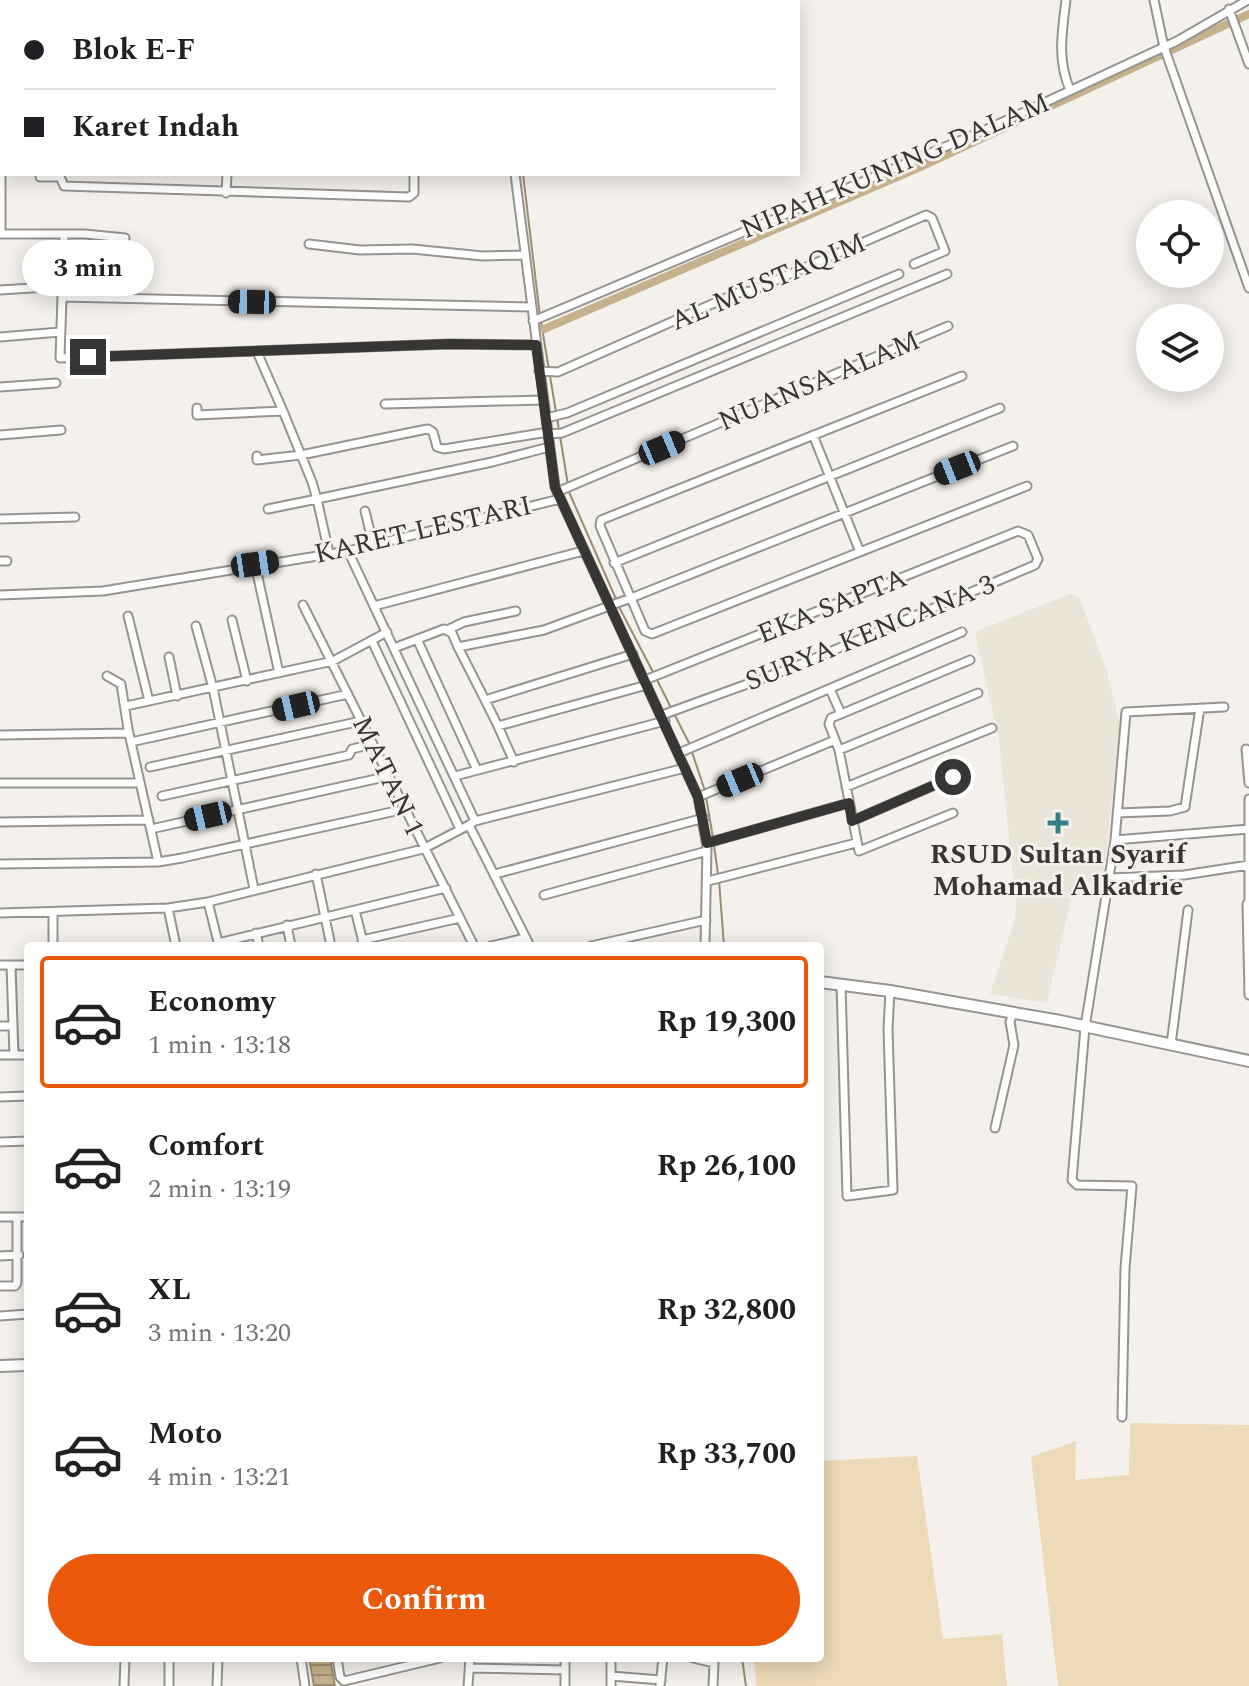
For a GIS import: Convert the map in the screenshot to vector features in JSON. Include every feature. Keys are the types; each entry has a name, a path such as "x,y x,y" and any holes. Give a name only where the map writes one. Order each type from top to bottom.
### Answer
{"street":[{"path":"1066,0 1061,56 1063,74 1070,90"},
{"path":"1154,0 1165,50 1249,288"},
{"name":"NIPAH KUNING DALAM","path":"534,320 992,127 1165,50 1232,16 1248,0"},
{"path":"1232,16 1249,64"},
{"path":"40,177 60,176 64,186 409,197 414,193 414,176"},
{"path":"226,193 227,176"},
{"path":"515,176 543,400 549,418 549,447 559,494 583,551 665,716 700,797 710,880 705,942"},
{"path":"0,183 1,234 125,238"},
{"name":"AL MUSTAQIM","path":"541,371 558,372 737,293 751,291 926,215 932,218 945,251 914,264"},
{"path":"64,234 60,358 449,344 536,345"},
{"path":"309,244 360,250 412,249 483,256 525,255"},
{"path":"549,418 899,274"},
{"path":"257,456 257,460 301,455 428,429 433,432 437,447 444,449 562,433 947,274"},
{"path":"0,290 63,286"},
{"path":"62,297 531,307"},
{"name":"NUANSA ALAM","path":"559,494 576,484 948,326"},
{"path":"0,337 60,332"},
{"path":"257,352 317,499 329,553"},
{"path":"962,376 604,518 600,526 645,631 652,634 1027,486"},
{"path":"0,387 56,383"},
{"path":"385,404 543,400"},
{"path":"197,408 197,415 283,411"},
{"path":"614,563 1000,408"},
{"path":"0,435 61,430"},
{"path":"813,435 860,552"},
{"path":"458,647 544,630 630,599 1013,446"},
{"path":"268,509 549,447"},
{"name":"KARET LESTARI","path":"0,595 103,591 348,551 559,494"},
{"path":"365,511 373,544"},
{"path":"0,519 75,517"},
{"name":"EKA SAPTA","path":"498,726 647,681 1018,531"},
{"name":"SURYA KENCANA 3","path":"455,776 514,762 665,716 794,667 1035,565 1038,559 1028,535 1018,531"},
{"path":"348,551 455,776 472,823 528,942"},
{"path":"374,606 583,551"},
{"path":"255,564 279,673"},
{"name":"MATAN 1","path":"303,605 472,942"},
{"path":"394,648 464,622 516,611"},
{"path":"128,616 149,701"},
{"path":"232,620 247,681"},
{"path":"196,626 213,688 254,889"},
{"path":"447,630 452,633 514,762"},
{"path":"126,706 333,661 387,632"},
{"path":"681,752 962,632"},
{"path":"417,639 477,770"},
{"path":"372,641 460,829"},
{"path":"485,700 633,654"},
{"path":"169,657 177,696"},
{"path":"953,813 861,852 856,843 839,750 829,721 970,660"},
{"path":"107,676 121,684 158,862"},
{"path":"830,689 841,714"},
{"path":"839,750 978,693"},
{"path":"0,735 130,738 219,724 348,694"},
{"path":"1122,1417 1125,1268 1132,1186 1077,1185 1072,1182 1085,1027 1115,840 1126,712 1224,707"},
{"path":"1117,813 1170,811 1185,807 1200,708"},
{"path":"150,767 361,721"},
{"path":"846,787 992,728"},
{"path":"700,797 835,740"},
{"path":"162,796 349,755 352,749 373,744"},
{"path":"1246,749 1249,783"},
{"path":"0,913 168,908 208,902 423,849 472,823 685,768"},
{"path":"151,829 389,776"},
{"path":"852,821 953,777"},
{"path":"0,783 140,783"},
{"path":"1249,799 1249,995"},
{"path":"544,895 723,838 849,803"},
{"path":"0,864 158,862 405,809"},
{"path":"495,874 704,818"},
{"path":"0,822 149,820"},
{"path":"1115,840 1248,829"},
{"path":"710,880 856,843"},
{"path":"1109,878 1184,875 1248,865"},
{"path":"316,874 330,942"},
{"path":"228,942 446,888"},
{"path":"208,902 217,942"},
{"path":"168,908 175,942"},
{"path":"355,910 363,942"},
{"path":"1171,1045 1188,910"},
{"path":"53,913 53,942"},
{"path":"367,942 460,918"},
{"path":"609,942 706,920"},
{"path":"287,925 290,942"},
{"path":"256,933 258,942"},
{"path":"508,942 525,938"},
{"path":"0,965 24,965"},
{"path":"11,965 14,1055"},
{"path":"824,982 1013,1013 1249,1061"},
{"path":"841,984 847,1196 893,1190 888,1029 890,991"},
{"path":"0,998 12,998"},
{"path":"995,1128 1014,1045 1010,1022 1013,1013"},
{"path":"0,1026 13,1026"},
{"path":"0,1055 24,1055"},
{"path":"0,1097 24,1096"},
{"path":"0,1142 24,1141"},
{"path":"0,1217 24,1217"},
{"path":"0,1286 17,1285 17,1217"},
{"path":"0,1256 19,1255"},
{"path":"0,1316 24,1314"},
{"path":"0,1366 24,1365"},
{"path":"124,1686 125,1662"},
{"path":"169,1662 169,1686"},
{"path":"217,1686 218,1662"},
{"path":"302,1662 305,1686"},
{"path":"338,1662 340,1677 344,1681 423,1662"},
{"path":"468,1686 470,1662"},
{"path":"565,1662 565,1686"},
{"path":"611,1662 611,1686"},
{"path":"611,1676 661,1683 663,1662"},
{"path":"710,1662 714,1663 713,1686"},
{"path":"469,1668 565,1670"}],"shaded area":[{"name":"RSUD Sultan Syarif Mohamad Alkadrie","path":"1070,594 1079,596 1107,672 1120,726 1103,883 1075,882 1047,1003 990,994 1015,919 1016,904 999,741 975,632"},
{"path":"1130,1423 1249,1425 1249,1686 1058,1686 1031,1457 1076,1441 1075,1480 1129,1475"},
{"path":"917,1456 943,1639 1002,1634 1007,1686 756,1686 754,1662 824,1662 824,1461"},
{"path":"310,1662 331,1662 335,1686 314,1686"}],"waterway":[{"path":"544,329 918,168 1249,14"},
{"path":"523,176 540,316"},
{"path":"541,322 559,430"},
{"path":"560,436 568,485"},
{"path":"569,492 616,599"},
{"path":"618,605 654,674"},
{"path":"657,680 690,745"},
{"path":"692,752 705,791"},
{"path":"706,797 713,838"},
{"path":"714,845 718,874"},
{"path":"719,880 724,942"},
{"path":"743,1662 746,1686"}],"place":[{"name":"RSUD Sultan Syarif Mohamad Alkadrie","path":"1058,823"}],"route":[{"path":"88,357 449,344 536,345 555,487 698,797 707,843 849,803 852,821 953,777"}]}
